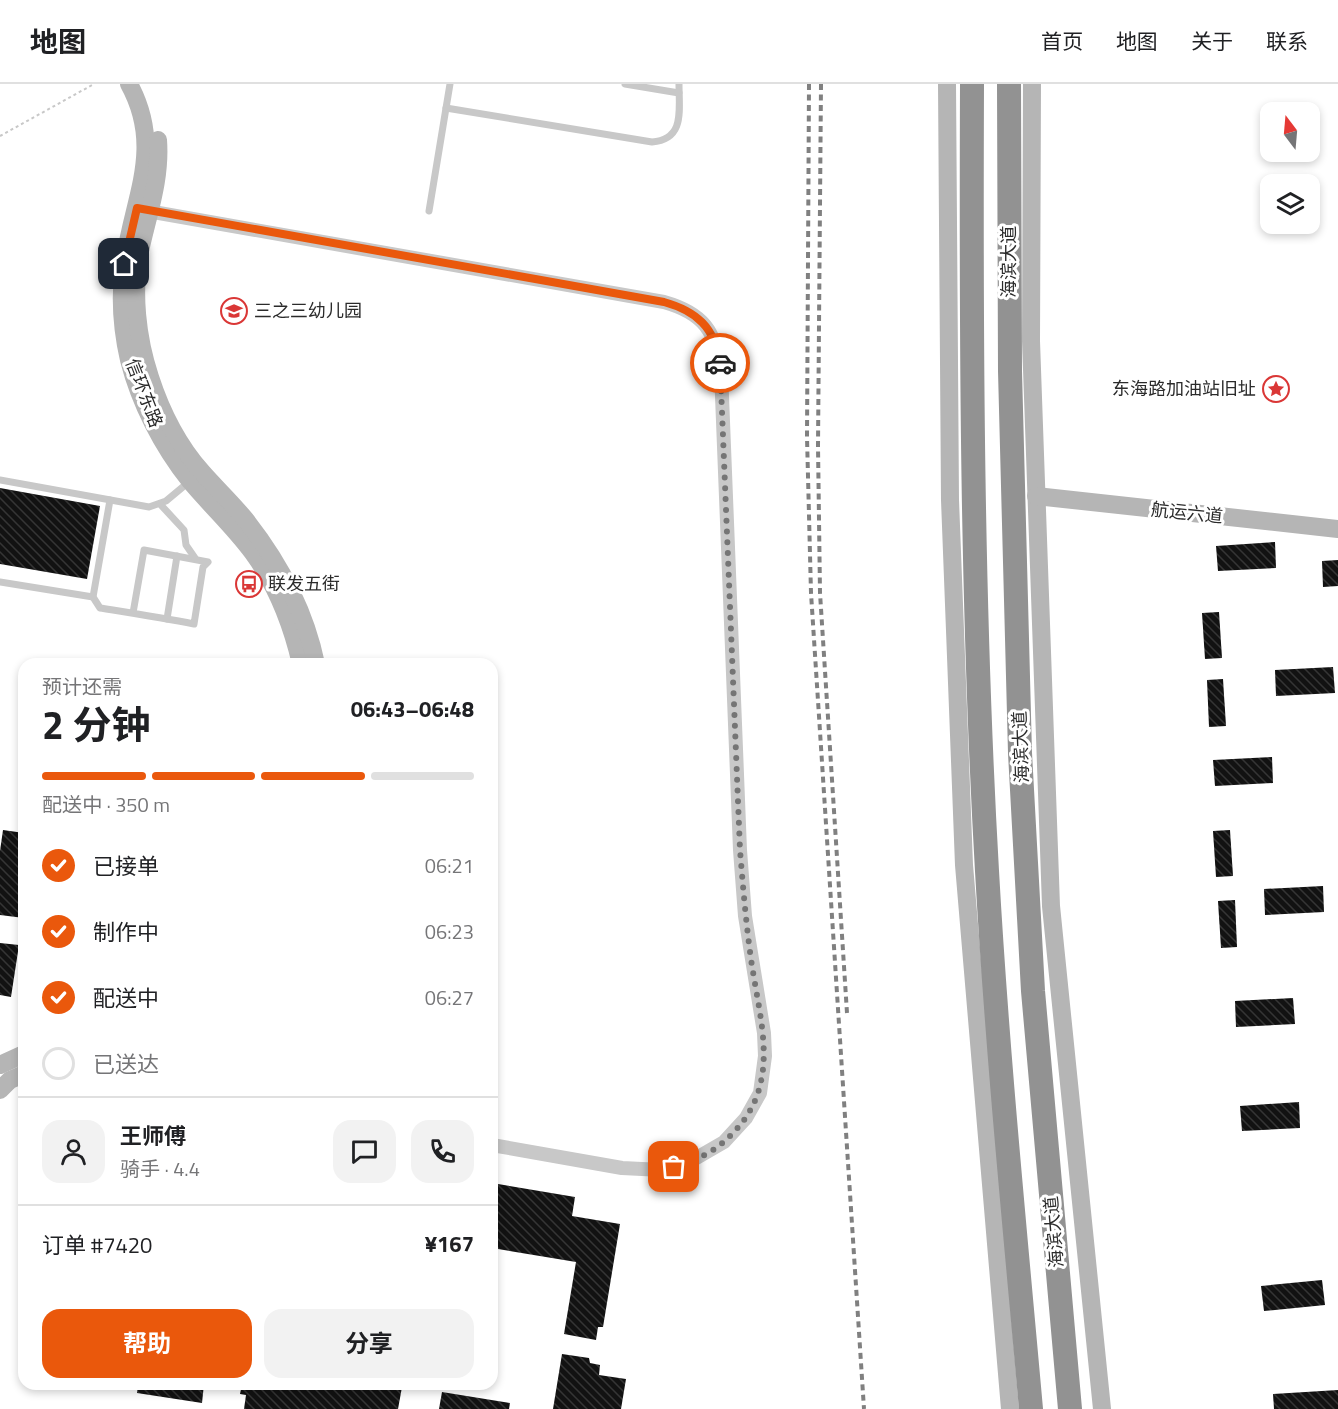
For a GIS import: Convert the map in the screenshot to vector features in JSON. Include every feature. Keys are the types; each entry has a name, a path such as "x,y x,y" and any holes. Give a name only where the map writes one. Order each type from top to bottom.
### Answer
{"highway":[{"name":"海滨大道","path":"972,84 971,345 982,765 1002,1073 1031,1409"},
{"name":"海滨大道","path":"1009,84 1010,371 1020,753 1033,991 1070,1409"}],"main road":[{"name":"信环东路","path":"129,84 141,111 147,146 144,210 137,278 138,320 144,358 171,426 195,476 253,553 268,577 290,624 299,658"},
{"name":"信环东路","path":"143,84 154,116 159,149 157,183 144,210"},
{"path":"947,84 950,500 963,853 1010,1409"},
{"path":"1032,84 1031,341 1051,906 1102,1409"},
{"name":"信环东路","path":"195,476 244,518 283,574 301,616 314,658"},
{"name":"航运六道","path":"1036,496 1338,529"},
{"path":"0,1056 18,1054"},
{"path":"0,1065 18,1057"},
{"path":"0,1076 18,1074"},
{"path":"0,1090 18,1076"}],"street":[{"path":"144,210 664,302 692,311 701,320 714,342 721,371 744,916 764,1034 765,1056 760,1093 746,1118 724,1143 687,1164 662,1170 622,1168 498,1146"}],"lane":[{"path":"429,210 450,84"},
{"path":"625,84 679,93"},
{"path":"446,108 652,142 672,136 676,129 679,84"},
{"path":"0,480 149,507 160,504 195,476"},
{"path":"110,500 93,597 100,608 133,614 167,619 194,624 203,567 208,562 144,550 133,614"},
{"path":"160,504 184,530 186,545 195,558"},
{"path":"167,619 177,555"},
{"path":"0,582 93,597"}],"path":[{"path":"0,136 94,84"}],"building":[{"path":"0,488 100,506 87,579 0,564"},
{"path":"1275,542 1276,568 1218,571 1216,546"},
{"path":"1338,560 1338,586 1323,587 1322,561"},
{"path":"1219,612 1222,658 1205,659 1202,613"},
{"path":"1333,667 1335,693 1276,696 1275,670"},
{"path":"1223,679 1226,726 1209,727 1207,680"},
{"path":"1272,757 1273,783 1215,786 1213,760"},
{"path":"3,830 18,832 18,917 0,915 0,851"},
{"path":"1230,830 1233,876 1216,877 1213,831"},
{"path":"1323,886 1324,912 1265,915 1264,889"},
{"path":"1235,900 1237,947 1221,948 1218,901"},
{"path":"0,943 18,945 11,997 0,995"},
{"path":"1293,998 1295,1024 1236,1027 1235,1001"},
{"path":"1299,1102 1300,1128 1242,1131 1240,1106"},
{"path":"498,1184 575,1197 572,1216 620,1224 603,1327 598,1327 596,1340 564,1334 576,1262 498,1249"},
{"path":"1322,1280 1325,1305 1264,1311 1261,1286"},
{"path":"562,1354 589,1358 590,1363 600,1365 599,1375 626,1379 621,1409 553,1409"},
{"path":"137,1390 203,1390 202,1403 137,1393"},
{"path":"241,1390 401,1390 398,1409 244,1409 246,1395 240,1394"},
{"path":"1338,1390 1338,1409 1274,1409 1273,1394"},
{"path":"442,1392 510,1403 509,1409 439,1409"}],"railway":[{"path":"809,84 807,437 811,593 864,1409"},
{"path":"821,84 818,446 820,593 847,1013"}],"way so far":[{"path":"674,1167 687,1164 708,1153 724,1143 738,1129 760,1093 765,1056 764,1034 744,916 720,363"}],"place":[{"name":"三之三幼儿园","path":"234,311"},
{"name":"东海路加油站旧址","path":"1276,389"},
{"name":"联发五街","path":"249,584"}],"route":[{"path":"124,264 137,208 664,302 692,311 701,320 714,342 720,363"}]}
